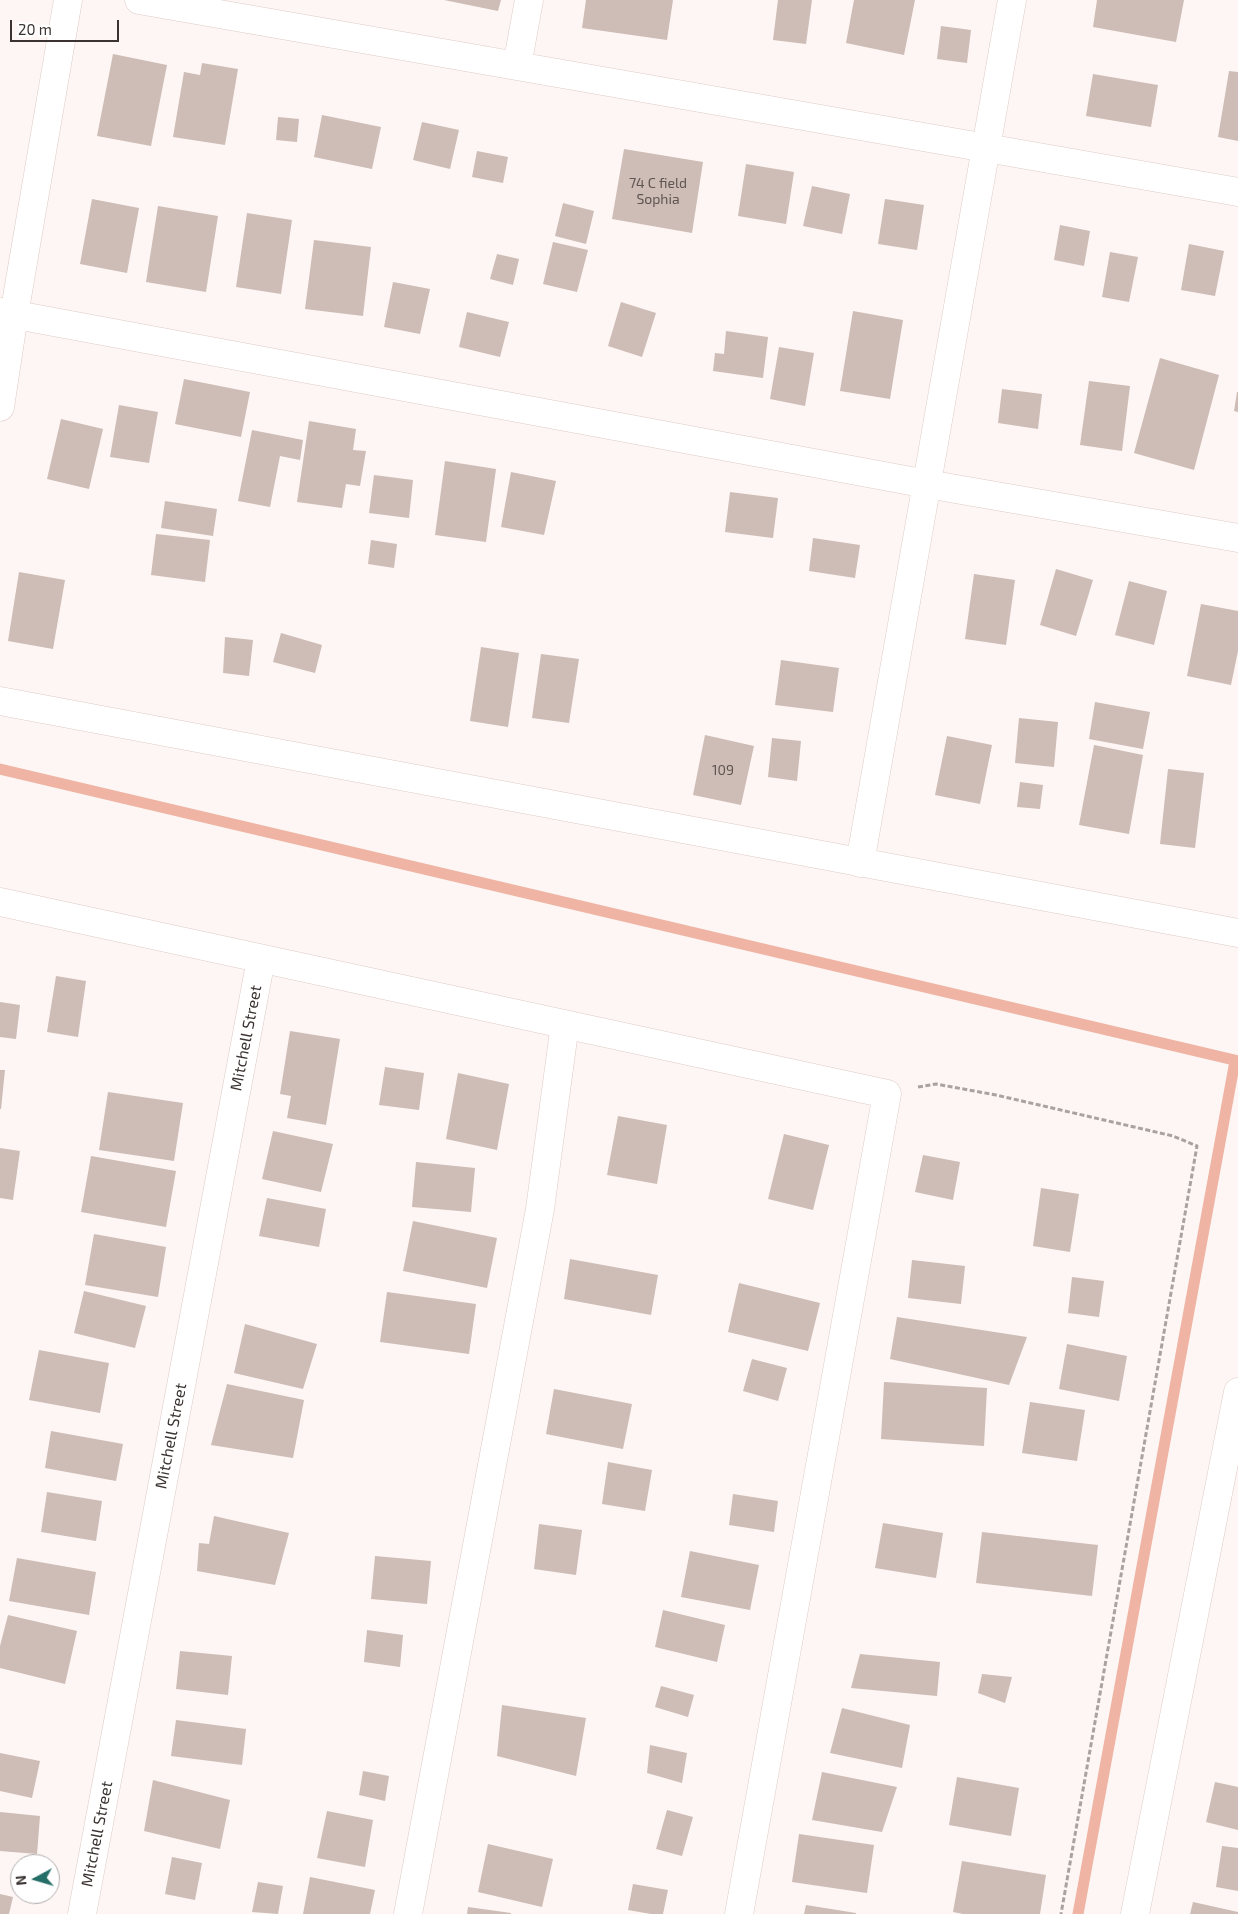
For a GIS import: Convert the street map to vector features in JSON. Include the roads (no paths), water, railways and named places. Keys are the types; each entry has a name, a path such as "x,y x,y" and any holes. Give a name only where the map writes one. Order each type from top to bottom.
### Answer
{"street":[{"path":"0,407 7,314 68,0"},
{"path":"139,0 1238,192"},
{"path":"517,66 529,0"},
{"path":"860,863 1012,0"},
{"path":"7,314 927,484 1238,538"},
{"path":"0,701 1238,933"},
{"path":"0,902 887,1094 739,1914"},
{"name":"Mitchell Street","path":"82,1914 261,959"},
{"path":"408,1914 540,1209 565,1024"},
{"path":"1135,1914 1238,1392"}],"waterway":[{"path":"0,769 1238,1061"},
{"path":"1078,1914 1235,1061"}]}
